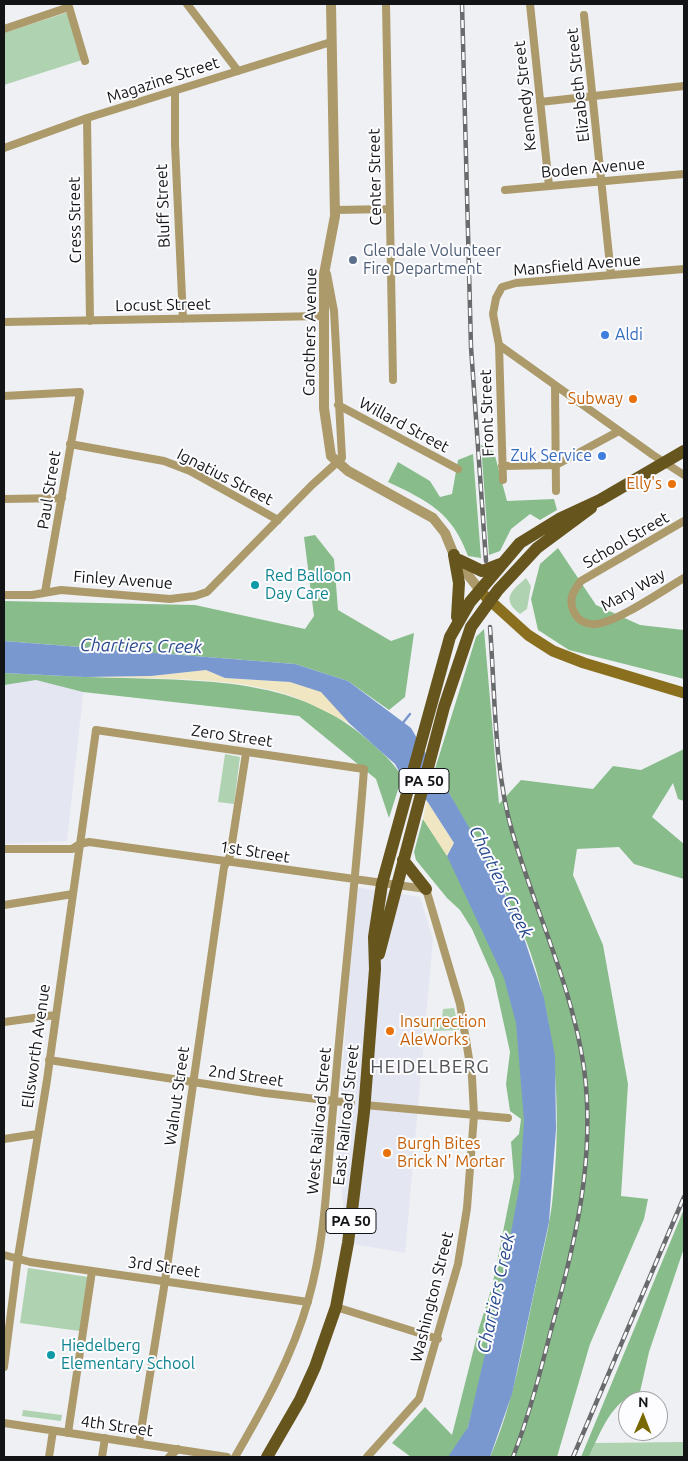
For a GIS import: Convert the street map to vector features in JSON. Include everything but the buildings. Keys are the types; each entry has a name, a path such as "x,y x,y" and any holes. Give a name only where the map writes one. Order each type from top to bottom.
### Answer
{"main road":[{"name":"PA 50","path":"456,624 480,589 520,544 532,534 578,509 600,500 684,451"},
{"name":"PA 50","path":"404,857 444,707 466,639 478,616 537,548 600,500"},
{"path":"456,557 482,571 505,562"},
{"path":"456,557 460,591 456,624"},
{"path":"480,589 490,601 528,635 558,654 684,692"},
{"name":"East Railroad Street","path":"267,1457 300,1400 315,1368 336,1308 348,1243 365,1104 375,970 374,937 382,884 432,696 456,624"},
{"path":"404,857 426,889"},
{"name":"East Railroad Street","path":"375,970 404,857"}],"street":[{"path":"187,4 238,71"},
{"name":"Carothers Avenue","path":"331,4 335,210 325,268 323,316 324,408 329,448 337,463"},
{"name":"Center Street","path":"386,4 393,380"},
{"name":"Kennedy Street","path":"530,4 549,186"},
{"path":"4,29 69,7 85,61"},
{"name":"Elizabeth Street","path":"584,15 611,275"},
{"name":"Magazine Street","path":"4,148 87,118 331,42"},
{"path":"540,102 684,86"},
{"name":"Bluff Street","path":"175,92 175,144 182,319"},
{"name":"Cress Street","path":"87,118 90,321"},
{"name":"Boden Avenue","path":"505,190 684,174"},
{"path":"335,210 389,209"},
{"path":"325,268 334,311 338,404 343,453 342,458 337,463 433,518 446,533 456,557 480,589"},
{"name":"Mansfield Avenue","path":"499,345 493,314 496,298 502,287 516,283 684,268"},
{"name":"Locust Street","path":"4,322 323,316"},
{"path":"499,345 684,475"},
{"name":"Front Street","path":"499,345 503,480"},
{"path":"555,386 556,491"},
{"name":"Paul Street","path":"4,396 80,392 46,592"},
{"name":"Willard Street","path":"338,404 458,469"},
{"path":"502,466 556,465 619,431"},
{"name":"Ignatius Street","path":"70,444 173,464 190,471 278,520"},
{"name":"Finley Avenue","path":"4,596 60,590 170,599 196,596 207,592 337,463"},
{"path":"4,498 62,498"},
{"name":"School Street","path":"581,581 684,521"},
{"name":"Mary Way","path":"581,581 573,591 571,601 574,611 578,619 588,624 598,624 615,617 684,578"},
{"name":"Zero Street","path":"96,730 364,769"},
{"name":"Ellsworth Avenue","path":"4,1367 18,1258 49,1060 96,730"},
{"name":"Walnut Street","path":"139,1443 165,1281 192,1082 246,753"},
{"name":"West Railroad Street","path":"234,1457 281,1373 308,1302 319,1257 327,1198 333,1101 364,769"},
{"name":"1st Street","path":"4,849 72,849 80,844 92,842 355,881 426,889"},
{"name":"Washington Street","path":"367,1457 420,1399 458,1264 467,1208 474,1114 472,1077 460,1004 426,889"},
{"path":"4,905 73,894"},
{"path":"4,1022 55,1015"},
{"name":"2nd Street","path":"49,1060 192,1082 351,1103"},
{"path":"365,1104 508,1118"},
{"path":"4,1138 37,1134"},
{"name":"3rd Street","path":"4,1256 30,1262 308,1302"},
{"path":"68,1433 92,1271"},
{"path":"336,1308 438,1339"},
{"name":"4th Street","path":"4,1423 227,1457"},
{"path":"49,1457 53,1431"},
{"path":"102,1457 105,1438"},
{"path":"169,1457 178,1449"}],"shaded area":[{"path":"4,673 85,677 67,841 4,844"},
{"path":"355,887 420,897 433,939 405,1253 348,1243 337,1153"}],"green space":[{"path":"68,12 82,60 4,85 4,33"},
{"path":"481,445 494,452 507,501 554,499 557,510 540,520 530,514 511,529 500,551 489,555"},
{"path":"473,454 481,558 468,556 462,541 454,529 437,510 415,495 388,482 398,462 430,481 440,497 452,494 458,460"},
{"path":"315,535 334,559 338,610 391,641 414,633 405,697 389,710 348,681 295,664 4,641 4,601 195,605 305,629 314,616 304,537"},
{"path":"558,548 596,605 640,625 684,630 684,679 569,650 538,630 531,599 540,564"},
{"path":"526,578 531,586 527,609 520,614 511,604 510,595"},
{"path":"484,629 499,804 521,780 593,789 613,766 641,770 684,749 684,801 678,799 673,783 652,817 684,844 684,879 634,864 619,847 577,849 573,875 603,945 628,1084 621,1196 648,1199 644,1219 590,1344 557,1457 490,1457 511,1397 546,1238 552,1204 557,1131 554,1059 549,1023 541,987 530,952 517,918 498,880 435,769 476,637"},
{"path":"4,673 190,680 222,683 254,687 314,705 342,721 369,741 399,772 402,777 389,818 376,779 299,716 83,692 36,680 4,685"},
{"path":"225,754 240,757 234,804 218,802"},
{"path":"423,819 481,907 511,982 526,1063 529,1144 496,1321 468,1427 453,1457 411,1457 392,1443 425,1407 452,1435 479,1328 492,1287 514,1177 511,1142 519,1134 521,1119 510,1111 506,1084 510,1052 494,979 472,929 460,910 447,898 416,860 414,852"},
{"path":"454,1008 459,1030 433,1031 434,1018 442,1018 443,1009"},
{"path":"684,1209 684,1248 649,1352 640,1391 618,1391 618,1405 608,1418 589,1457 581,1457"},
{"path":"28,1268 88,1277 80,1331 20,1323"},
{"path":"23,1410 62,1415 61,1421 22,1416"},
{"path":"684,1442 684,1457 589,1457 595,1443"}],"sand":[{"path":"206,670 225,678 290,682 322,692 350,724 295,697 253,686 181,679 85,677 151,676"},
{"path":"427,801 454,843 447,856 423,819"}],"water":[{"path":"4,641 295,664 348,681 411,728 473,834 518,920 544,998 555,1056 556,1129 549,1222 512,1394 490,1457 448,1457 468,1427 503,1277 520,1183 524,1121 516,1023 504,978 447,856 454,843 427,801 402,777 395,764 350,724 321,692 290,682 225,678 206,670 151,676 85,677 4,673"}],"waterway":[{"path":"402,724 410,714"}],"railway":[{"path":"462,4 471,347 486,561"},
{"path":"490,627 498,756 506,807 521,861 571,1007 584,1068 587,1102 585,1168 575,1233 560,1298 538,1378 513,1457"},
{"path":"573,1457 684,1197"}],"place":[{"name":"Glendale Volunteer Fire Department","path":"353,260"},
{"name":"Aldi","path":"605,335"},
{"name":"Subway","path":"633,399"},
{"name":"Zuk Service","path":"602,456"},
{"name":"Elly's","path":"672,484"},
{"name":"Red Balloon Day Care","path":"255,585"},
{"name":"Insurrection AleWorks","path":"390,1031"},
{"name":"Burgh Bites Brick N' Mortar","path":"387,1153"},
{"name":"Hiedelberg Elementary School","path":"51,1355"}],"district":[{"name":"HEIDELBERG","path":"430,1067"}],"water label":[{"name":"Chartiers Creek","path":"141,646"},
{"name":"Chartiers Creek","path":"501,882"},
{"name":"Chartiers Creek","path":"496,1293"}]}
